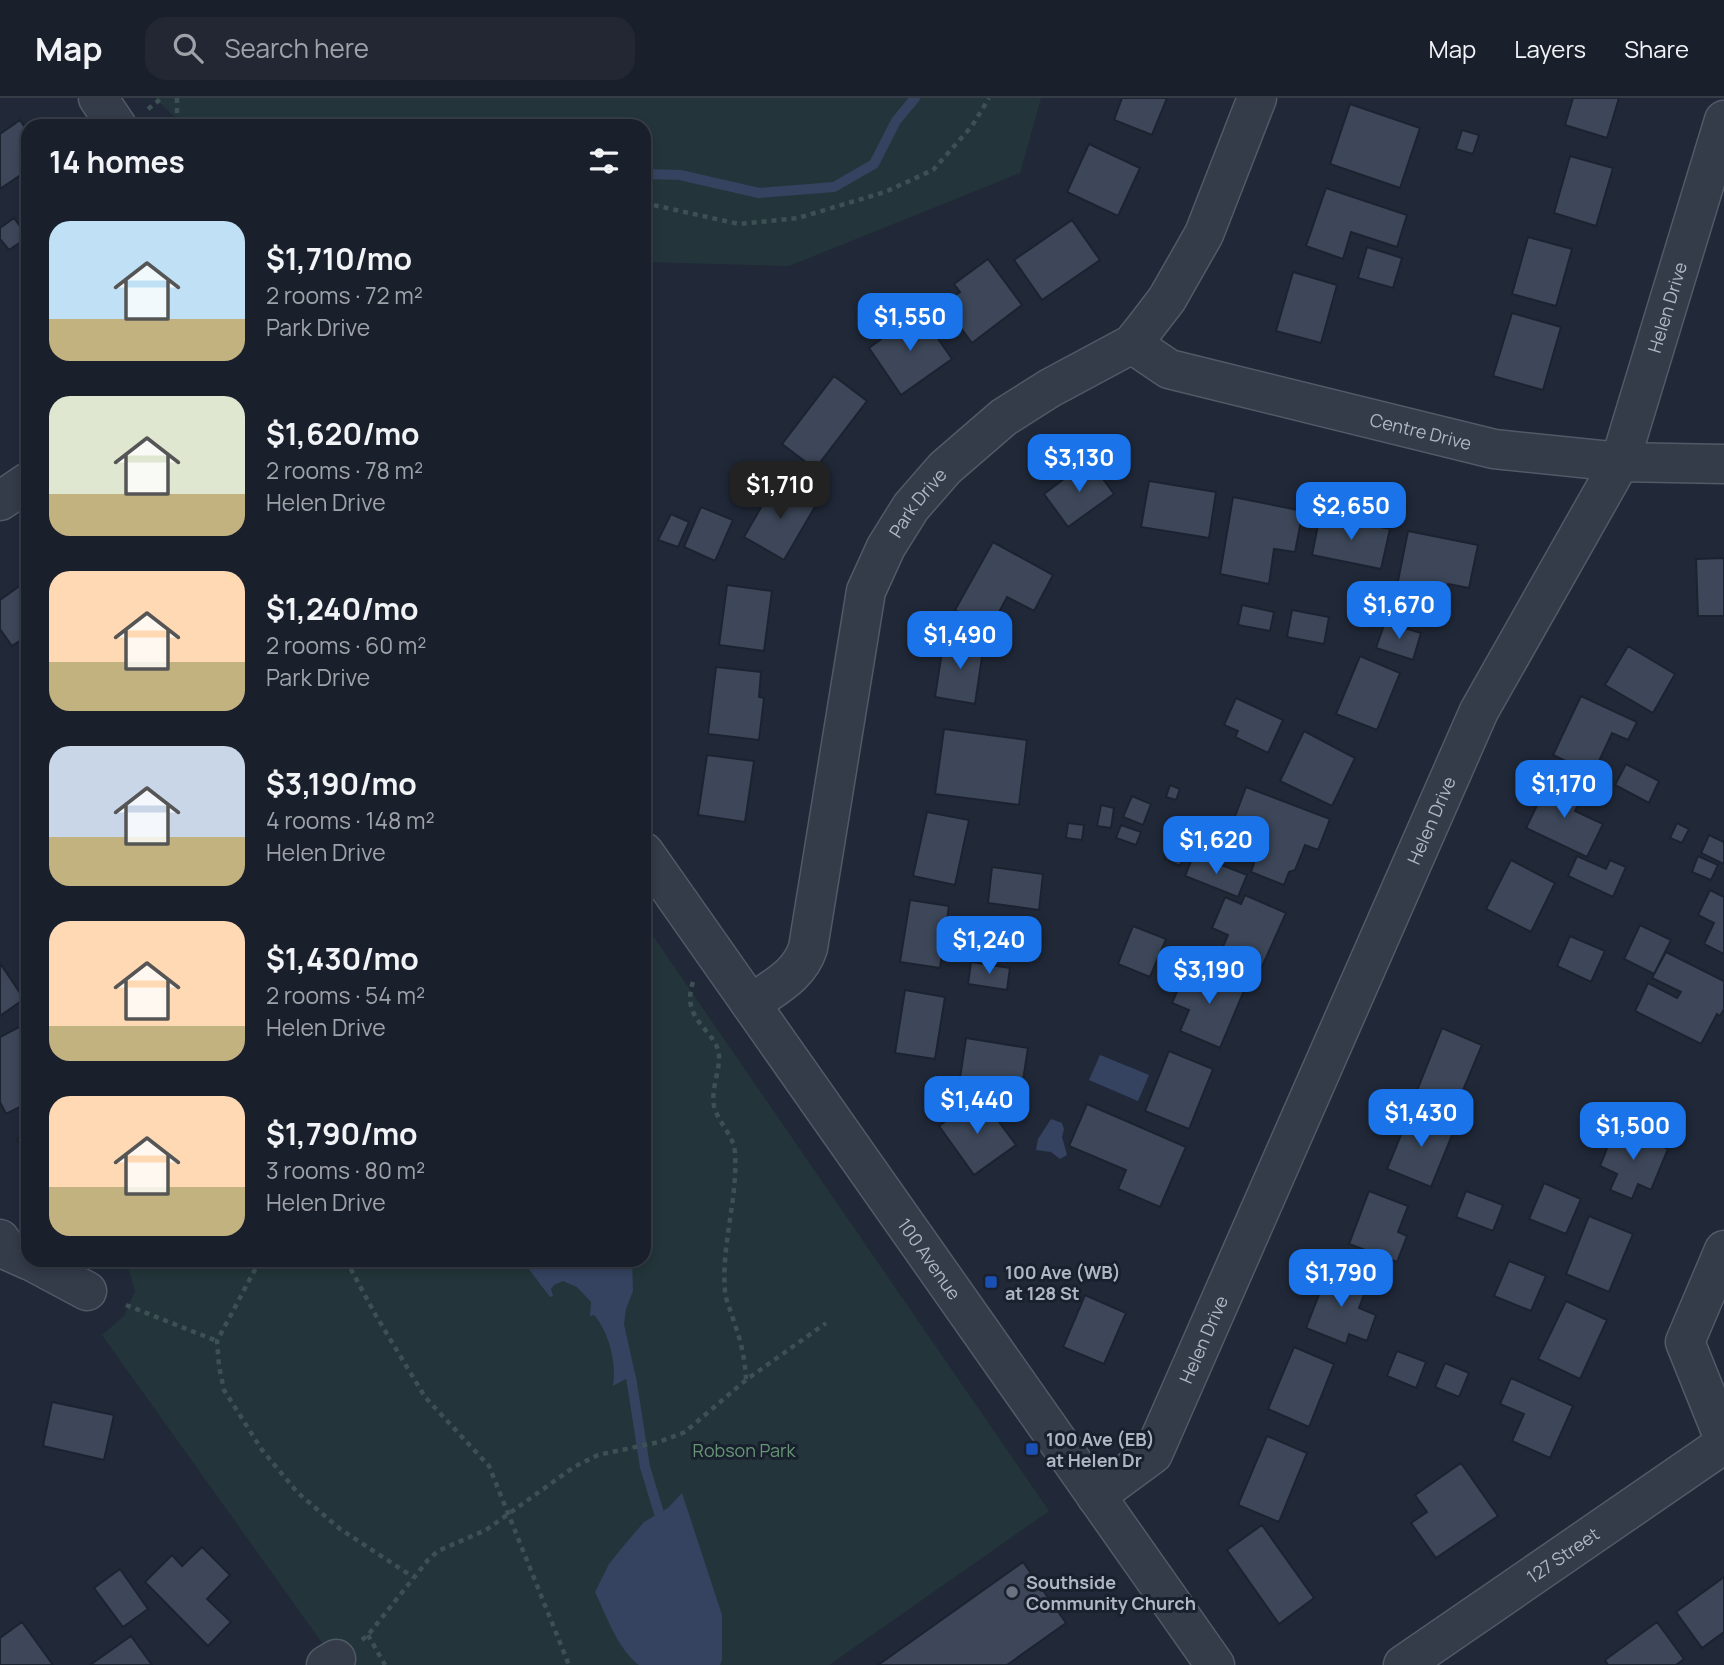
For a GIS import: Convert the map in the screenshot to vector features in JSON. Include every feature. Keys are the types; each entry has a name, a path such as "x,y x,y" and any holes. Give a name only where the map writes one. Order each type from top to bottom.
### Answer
{"street":[{"path":"98,98 132,118"},
{"name":"Park Drive","path":"751,1004 794,972 803,963 808,948 866,591 886,547 926,487 974,440 1024,404 1132,344 1167,299 1204,234 1257,98"},
{"name":"Helen Drive","path":"1096,1496 1153,1454 1479,711 1620,462 1724,120"},
{"name":"Centre Drive","path":"1132,344 1169,369 1494,449 1620,462 1724,464"},
{"path":"0,501 21,487"},
{"name":"100 Avenue","path":"651,862 1215,1665"},
{"path":"0,1239 8,1251 21,1257"},
{"path":"1724,1250 1685,1342 1724,1439"},
{"path":"42,1267 87,1290"},
{"name":"127 Street","path":"1403,1665 1724,1444"}],"path":[{"path":"132,118 162,98"},
{"path":"177,98 177,119"},
{"path":"651,204 738,223 798,218 885,192 933,170 972,126 989,98"},
{"path":"697,975 691,985 690,1001 699,1024 718,1049 713,1102 716,1114 733,1142 734,1170 725,1292 745,1359 747,1380"},
{"path":"256,1267 217,1341 224,1390 241,1421 280,1474 318,1513 413,1577"},
{"path":"350,1267 425,1397 489,1466 569,1665"},
{"path":"126,1306 217,1341"},
{"path":"331,1662 369,1635 413,1577 438,1552 468,1539 508,1516 573,1467 598,1455 673,1438 696,1424 747,1380 826,1322"},
{"path":"369,1635 384,1665"}],"green space":[{"path":"155,98 1041,98 1020,173 789,266 651,262 651,119 177,119"},
{"name":"Robson Park","path":"651,933 1049,1511 829,1665 338,1665 102,1335 124,1316 135,1291 128,1267 651,1267"}],"water":[{"path":"1100,1055 1149,1075 1138,1101 1089,1080"},
{"path":"1051,1119 1062,1123 1064,1129 1062,1137 1067,1155 1060,1159 1051,1152 1036,1150 1038,1139"},
{"path":"527,1267 632,1267 633,1291 624,1324 635,1374 613,1386 611,1349 599,1322 594,1315 590,1316 591,1302 577,1287 563,1281 554,1285 551,1289 553,1296 550,1297"},
{"path":"682,1493 722,1615 722,1660 720,1665 639,1665 619,1641 595,1592 609,1564 644,1522 668,1508"}],"building":[{"path":"1122,98 1167,98 1152,135 1114,120"},
{"path":"1573,98 1619,98 1607,138 1565,125"},
{"path":"1350,104 1420,128 1400,188 1330,164"},
{"path":"21,122 21,175 0,189 0,134"},
{"path":"1462,130 1479,135 1473,154 1456,149"},
{"path":"1089,144 1140,168 1118,216 1067,192"},
{"path":"1570,156 1613,168 1596,226 1554,213"},
{"path":"1326,188 1407,215 1397,247 1351,232 1343,259 1306,246"},
{"path":"14,218 21,228 21,242 9,250 0,239 0,228"},
{"path":"1072,220 1100,260 1042,300 1014,260"},
{"path":"1528,237 1572,249 1556,306 1512,294"},
{"path":"1367,247 1402,258 1393,288 1358,278"},
{"path":"988,259 1022,305 972,343 943,304 960,292 954,284"},
{"path":"1293,272 1337,285 1321,343 1276,331"},
{"path":"919,311 952,359 901,395 869,348"},
{"path":"1512,313 1561,327 1543,390 1493,376"},
{"path":"834,376 867,401 815,469 782,444"},
{"path":"1089,460 1114,494 1068,527 1044,494"},
{"path":"776,481 816,505 784,560 744,537"},
{"path":"1149,481 1216,492 1209,538 1141,527"},
{"path":"1233,497 1303,511 1295,552 1274,549 1269,584 1220,574"},
{"path":"701,507 733,520 715,561 684,547"},
{"path":"671,514 689,522 678,547 658,540"},
{"path":"1320,515 1390,529 1381,569 1312,555"},
{"path":"1408,531 1478,545 1469,588 1448,584 1446,596 1397,586"},
{"path":"993,542 1053,575 1034,611 1007,597 990,629 955,610"},
{"path":"1724,558 1724,616 1698,616 1696,559"},
{"path":"21,585 21,640 12,646 0,629 0,600"},
{"path":"727,585 772,591 764,651 719,645"},
{"path":"1242,605 1274,612 1270,631 1238,625"},
{"path":"1292,610 1329,617 1324,644 1287,637"},
{"path":"1385,622 1421,633 1413,660 1376,648"},
{"path":"944,638 984,644 975,704 935,697"},
{"path":"1628,646 1675,674 1653,713 1605,685"},
{"path":"1360,656 1400,673 1377,730 1336,714"},
{"path":"716,667 761,672 759,697 764,698 759,740 708,734"},
{"path":"1581,696 1637,722 1628,740 1612,733 1593,774 1553,755"},
{"path":"1236,698 1283,720 1268,753 1235,737 1238,731 1224,725"},
{"path":"944,729 1027,740 1019,805 935,794"},
{"path":"1304,731 1355,758 1332,806 1280,781"},
{"path":"707,755 754,761 745,822 698,815"},
{"path":"1626,764 1659,781 1649,803 1615,785"},
{"path":"1549,781 1582,797 1575,811 1603,824 1587,857 1526,828"},
{"path":"1170,785 1180,789 1176,800 1166,797"},
{"path":"1246,787 1330,819 1318,850 1305,845 1295,870 1289,872 1284,885 1251,872 1254,863 1222,851"},
{"path":"1132,796 1151,804 1143,825 1123,817"},
{"path":"1101,805 1114,808 1111,828 1097,826"},
{"path":"927,812 969,820 955,885 913,876"},
{"path":"1068,823 1084,825 1082,840 1066,838"},
{"path":"1677,823 1689,829 1682,843 1670,838"},
{"path":"1121,825 1141,832 1136,845 1116,838"},
{"path":"1709,835 1724,842 1724,864 1701,853"},
{"path":"1171,845 1186,852 1180,866 1165,859"},
{"path":"1194,854 1247,875 1238,897 1185,876"},
{"path":"1577,856 1606,869 1610,860 1626,867 1613,897 1568,876"},
{"path":"1698,856 1718,865 1711,880 1692,872"},
{"path":"1511,860 1555,883 1531,932 1486,909"},
{"path":"992,867 1043,874 1039,910 988,903"},
{"path":"1710,890 1724,897 1724,954 1704,944 1714,923 1698,915"},
{"path":"1245,895 1286,913 1261,969 1221,951 1228,935 1212,928 1225,897 1241,904"},
{"path":"910,900 949,906 940,968 900,962"},
{"path":"1640,925 1671,940 1654,974 1624,959"},
{"path":"1133,926 1166,939 1150,977 1118,964"},
{"path":"1570,936 1605,951 1591,982 1557,966"},
{"path":"1666,952 1724,981 1724,1009 1720,1016 1717,1014 1701,1044 1635,1011 1648,983 1677,998 1681,992 1652,978"},
{"path":"971,962 1010,968 1007,990 968,984"},
{"path":"0,963 21,994 21,1001 0,1016"},
{"path":"1206,969 1246,986 1220,1048 1180,1031 1189,1010 1172,1003 1184,975 1201,982"},
{"path":"905,990 945,997 935,1059 895,1053"},
{"path":"19,1027 21,1031 21,1106 6,1114 0,1102 0,1037"},
{"path":"1442,1028 1482,1045 1453,1114 1414,1098"},
{"path":"966,1038 1028,1048 1022,1087 960,1078"},
{"path":"1169,1051 1213,1069 1189,1129 1145,1111"},
{"path":"980,1096 1016,1145 974,1175 939,1126"},
{"path":"1087,1104 1186,1147 1160,1207 1118,1189 1126,1170 1069,1146"},
{"path":"1411,1110 1455,1128 1431,1187 1387,1169"},
{"path":"1616,1126 1668,1149 1651,1190 1638,1184 1632,1199 1610,1190 1617,1174 1600,1166"},
{"path":"1544,1183 1581,1199 1566,1234 1529,1219"},
{"path":"1369,1191 1408,1206 1398,1232 1407,1236 1397,1262 1349,1244"},
{"path":"1466,1191 1503,1205 1493,1231 1456,1217"},
{"path":"1589,1216 1633,1234 1609,1292 1566,1274"},
{"path":"1509,1261 1546,1276 1531,1311 1494,1296"},
{"path":"1329,1269 1368,1284 1359,1308 1376,1315 1367,1341 1349,1334 1346,1344 1306,1328"},
{"path":"1085,1295 1126,1313 1104,1364 1063,1347"},
{"path":"1566,1301 1607,1320 1580,1379 1538,1359"},
{"path":"1294,1347 1334,1364 1309,1427 1268,1409"},
{"path":"1397,1351 1426,1362 1416,1388 1387,1376"},
{"path":"1445,1363 1469,1373 1459,1397 1435,1387"},
{"path":"1511,1378 1573,1406 1550,1458 1512,1441 1524,1414 1500,1404"},
{"path":"52,1402 114,1415 104,1460 43,1446"},
{"path":"1267,1436 1307,1453 1279,1522 1238,1505"},
{"path":"1461,1463 1498,1516 1436,1558 1411,1523 1427,1512 1415,1495"},
{"path":"1262,1525 1314,1598 1279,1624 1227,1550"},
{"path":"202,1547 230,1575 207,1599 231,1622 208,1646 145,1582 172,1555 182,1566"},
{"name":"Southside Community Church","path":"1023,1562 1066,1623 1007,1665 878,1665"},
{"path":"120,1569 148,1609 123,1627 94,1588"},
{"path":"1724,1577 1724,1632 1702,1648 1676,1612"},
{"path":"22,1622 53,1665 0,1665 0,1638"},
{"path":"1657,1622 1684,1659 1676,1665 1608,1665 1605,1660"},
{"path":"131,1636 152,1665 90,1665"}],"waterway":[{"path":"651,174 680,175 759,193 834,187 874,164 896,121 915,98"},
{"path":"631,1377 645,1467 659,1513"}],"place":[{"name":"100 Ave (WB) at 128 St","path":"991,1282"},
{"name":"100 Ave (EB) at Helen Dr","path":"1032,1449"},
{"name":"Southside Community Church","path":"1012,1592"}]}
